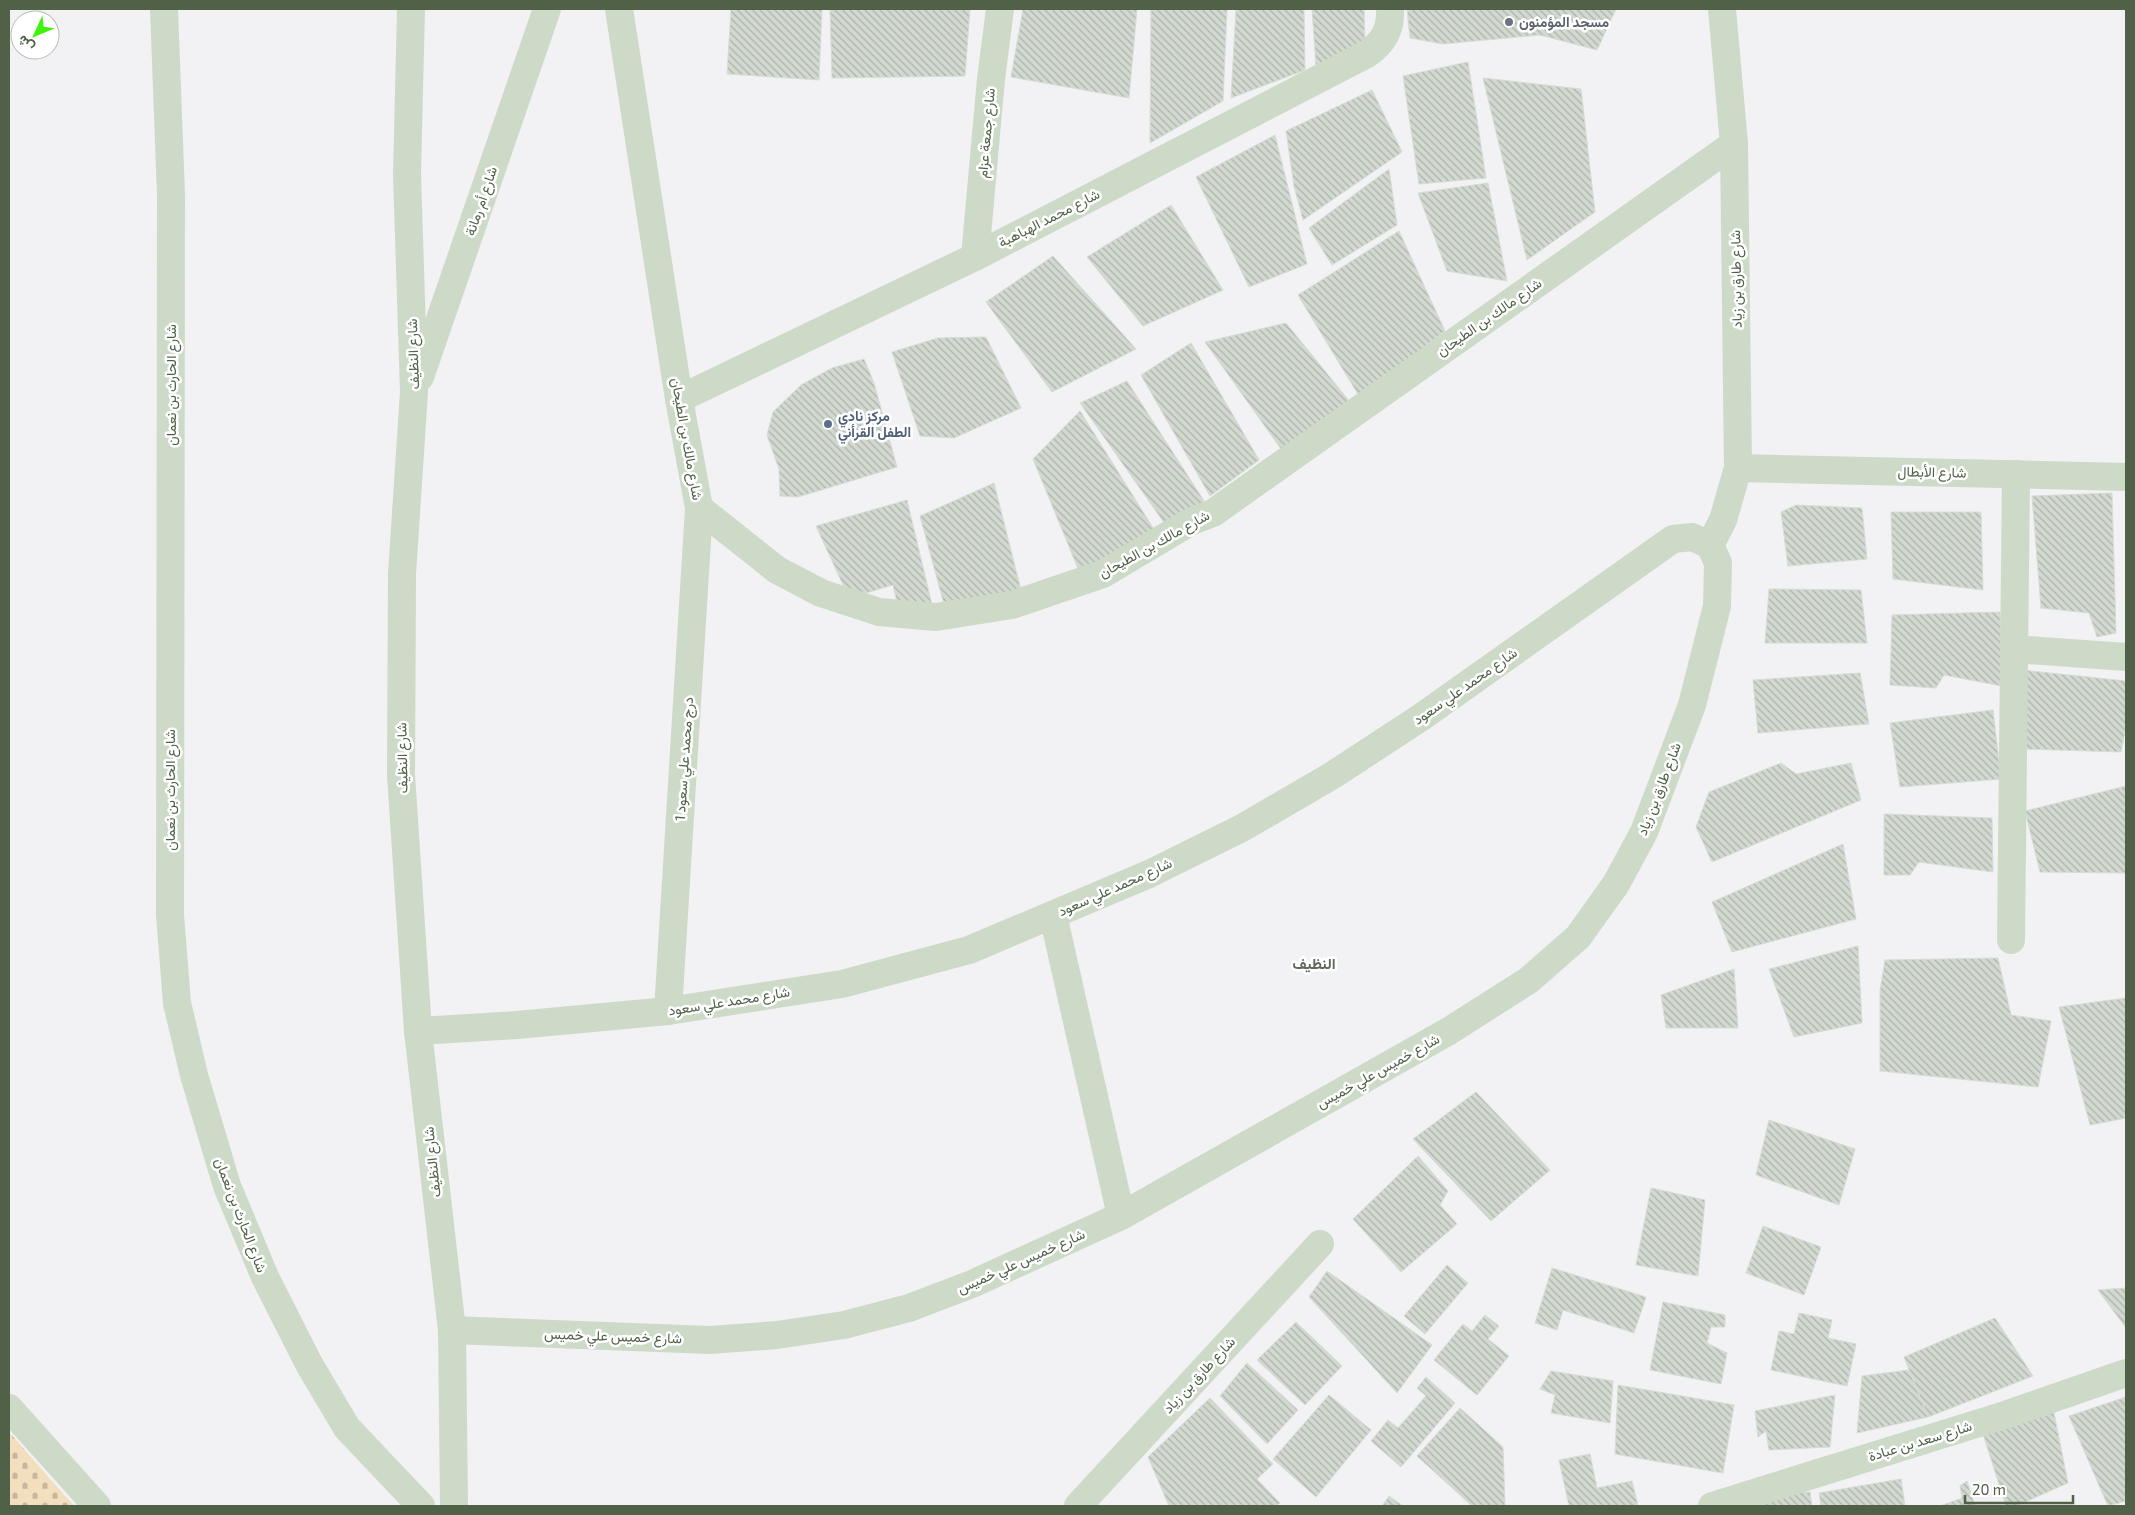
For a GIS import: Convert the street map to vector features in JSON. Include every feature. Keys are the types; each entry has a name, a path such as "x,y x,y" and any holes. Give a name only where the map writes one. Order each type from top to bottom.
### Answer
{"street":[{"name":"شارع الحارث بن نعمان","path":"164,9 171,195 170,915 177,1002 194,1075 227,1186 266,1277 309,1364 347,1428 421,1506"},
{"name":"شارع النظيف","path":"411,9 407,174 414,392 402,574 401,775 418,1032 452,1330 454,1506"},
{"name":"شارع أم رمانة","path":"414,392 547,9"},
{"name":"شارع مالك بن الطيحان","path":"619,9 679,399 699,508 777,570 821,594 879,612 936,616 1012,605 1103,574 1192,521 1213,512 1734,144"},
{"name":"شارع جمعة عزام","path":"975,257 991,79 1000,9"},
{"name":"شارع محمد الهباهبة","path":"679,399 975,257 1367,54 1379,45 1386,34 1390,20 1390,9"},
{"name":"شارع طارق بن زياد","path":"1529,980 1578,937 1616,884 1644,832 1692,705 1717,606 1714,554 1738,468 1734,144 1722,9"},
{"name":"شارع الأبطال","path":"1738,468 2126,477"},
{"path":"2011,940 2016,474"},
{"name":"درج محمد علي سعود 1","path":"668,1011 699,508"},
{"name":"شارع محمد علي سعود","path":"418,1032 668,1011 842,984 969,950 1149,874 1242,828 1333,775 1420,718 1673,539 1692,537 1714,554"},
{"path":"2014,649 2126,657"},
{"path":"1053,915 1121,1216"},
{"name":"شارع خميس علي خميس","path":"452,1330 710,1340 778,1335 844,1325 909,1308 972,1284 1121,1216 1449,1031 1529,980"},
{"name":"شارع طارق بن زياد","path":"1078,1506 1320,1244"},
{"name":"شارع سعد بن عبادة","path":"1712,1506 2004,1415 2126,1373"},
{"path":"9,1408 96,1506"}],"green space":[{"path":"9,1432 74,1506 9,1506"}],"building":[{"path":"731,9 822,9 819,80 727,74"},
{"path":"830,9 970,9 965,76 832,78"},
{"path":"1023,9 1137,9 1129,98 1011,77"},
{"path":"1151,9 1227,9 1223,101 1150,143"},
{"path":"1236,9 1304,9 1305,70 1231,98"},
{"path":"1312,9 1364,9 1365,45 1316,66"},
{"name":"مسجد المؤمنون","path":"1407,9 1616,9 1597,50 1540,35 1443,44 1410,38"},
{"path":"1468,62 1486,178 1419,184 1403,76"},
{"path":"1483,78 1581,89 1595,212 1527,260"},
{"path":"1372,90 1402,152 1303,220 1294,186 1286,131"},
{"path":"1275,135 1307,264 1249,287 1196,177"},
{"path":"1389,169 1397,225 1332,265 1309,228"},
{"path":"1488,183 1507,281 1447,271 1418,193"},
{"path":"1171,205 1223,290 1143,326 1087,257"},
{"path":"1399,231 1445,331 1359,396 1298,295"},
{"path":"1053,256 1136,349 1052,392 986,302"},
{"path":"1286,323 1350,402 1281,449 1205,342"},
{"path":"986,337 1021,408 954,438 920,436 892,352 938,338"},
{"path":"1191,343 1259,460 1210,496 1141,375"},
{"name":"مركز نادي الطفل القرأني","path":"864,359 874,383 897,467 798,497 780,496 779,469 767,435 773,412 801,385 832,368"},
{"path":"1127,381 1206,504 1165,524 1080,403"},
{"path":"1080,411 1155,531 1079,571 1033,459"},
{"path":"994,483 1022,594 945,608 920,516"},
{"path":"2112,493 2116,633 2097,637 2089,613 2041,608 2032,496"},
{"path":"907,500 933,609 898,607 893,585 849,598 816,526"},
{"path":"1796,505 1862,508 1867,559 1788,566 1781,512"},
{"path":"1891,512 1981,512 1983,590 1893,579"},
{"path":"1769,589 1861,590 1867,643 1765,643"},
{"path":"2000,612 2002,686 1944,675 1936,688 1890,685 1892,615"},
{"path":"2022,670 2126,681 2126,726 2121,752 2023,749"},
{"path":"1860,673 1869,724 1758,733 1753,680"},
{"path":"1993,710 2001,779 1900,787 1890,723"},
{"path":"1781,763 1796,774 1851,763 1861,800 1712,862 1696,827 1709,792"},
{"path":"2126,786 2126,873 2040,872 2025,811"},
{"path":"1884,814 1992,818 1993,872 1919,862 1910,875 1884,875"},
{"path":"1843,844 1856,919 1732,952 1712,902"},
{"path":"1858,946 1862,1023 1794,1037 1769,969"},
{"path":"1998,958 2011,1015 2051,1021 2038,1087 1880,1071 1880,990 1885,960"},
{"path":"1734,969 1738,1028 1666,1028 1661,995"},
{"path":"2126,998 2126,1118 2090,1125 2059,1007"},
{"path":"1476,1092 1550,1170 1491,1221 1413,1139"},
{"path":"1769,1120 1855,1149 1839,1205 1756,1175"},
{"path":"1418,1156 1448,1191 1440,1205 1457,1224 1401,1272 1353,1219"},
{"path":"1651,1188 1705,1200 1698,1276 1636,1265"},
{"path":"1763,1226 1821,1247 1804,1295 1746,1273"},
{"path":"1447,1265 1468,1283 1425,1334 1404,1316"},
{"path":"1552,1268 1646,1297 1634,1333 1563,1310 1557,1330 1535,1323"},
{"path":"1327,1271 1432,1345 1397,1393 1309,1297"},
{"path":"2126,1288 2126,1328 2098,1290"},
{"path":"1663,1302 1725,1315 1725,1327 1711,1327 1707,1343 1727,1353 1721,1384 1650,1370"},
{"path":"1799,1313 1832,1320 1828,1338 1856,1344 1847,1386 1771,1370 1779,1331 1794,1334"},
{"path":"1485,1315 1499,1326 1488,1339 1509,1356 1477,1395 1434,1360 1463,1324 1472,1331"},
{"path":"1995,1318 2033,1376 1928,1417 1904,1357"},
{"path":"1296,1322 1342,1366 1305,1405 1257,1360"},
{"path":"1247,1363 1298,1410 1267,1444 1220,1396"},
{"path":"1909,1370 1928,1417 1857,1433 1862,1376"},
{"path":"1551,1371 1613,1381 1610,1423 1551,1413 1555,1395 1540,1389"},
{"path":"1426,1377 1455,1403 1401,1467 1371,1441 1388,1420 1398,1428 1426,1396 1417,1388"},
{"path":"1618,1385 1734,1405 1723,1473 1615,1454"},
{"path":"1329,1395 1371,1430 1316,1497 1273,1459"},
{"path":"1835,1395 1830,1447 1769,1450 1766,1431 1758,1437 1755,1411"},
{"path":"2126,1397 2126,1501 2108,1506 2069,1416"},
{"path":"1210,1398 1273,1464 1257,1479 1280,1503 1276,1506 1169,1506 1148,1457"},
{"path":"1460,1408 1503,1447 1505,1506 1472,1506 1417,1456"},
{"path":"2053,1408 2068,1483 2016,1506 2006,1506 1983,1434"},
{"path":"1590,1454 1597,1488 1632,1481 1638,1506 1569,1506 1559,1460"},
{"path":"1901,1479 1905,1506 1821,1506 1819,1493"},
{"path":"1967,1481 1975,1506 1940,1506 1962,1498 1960,1486"},
{"path":"1810,1492 1812,1506 1754,1506 1752,1496"},
{"path":"1389,1496 1403,1506 1382,1506"}],"place":[{"name":"مسجد المؤمنون","path":"1509,22"},
{"name":"مركز نادي الطفل القرأني","path":"828,424"}],"district":[{"name":"النظيف","path":"1314,964"}]}
